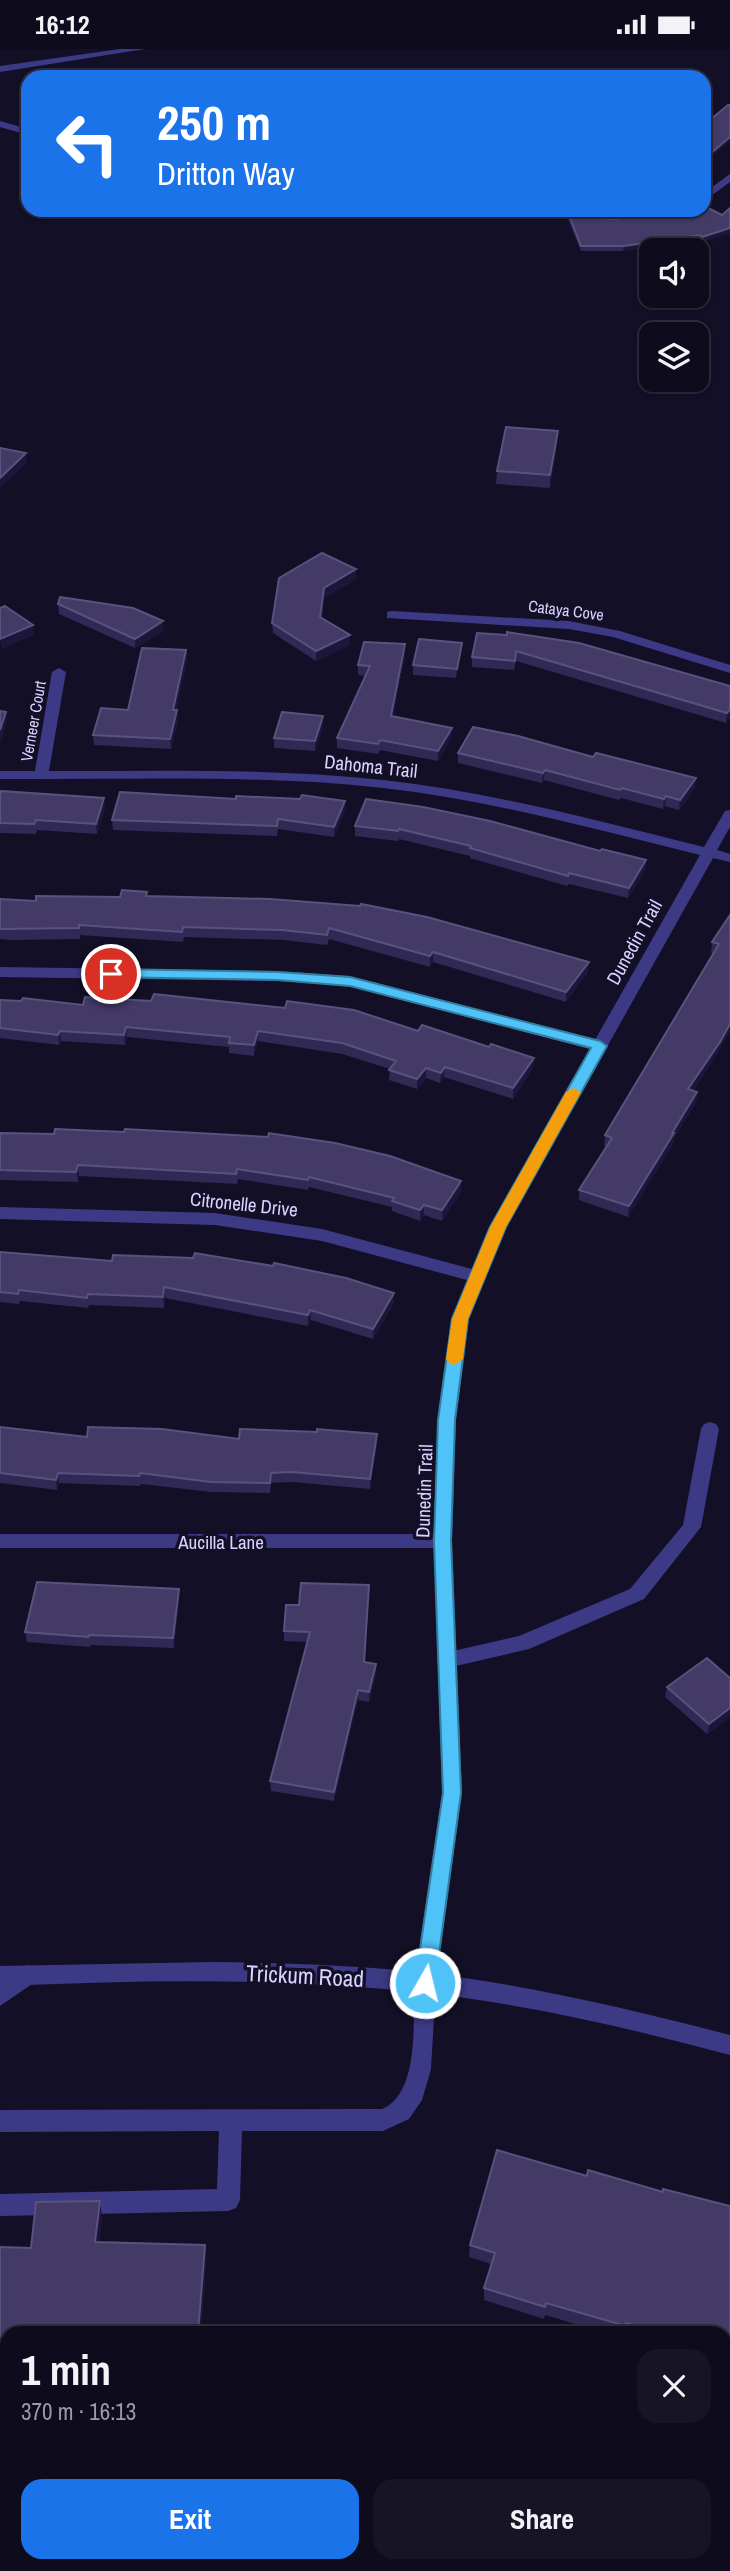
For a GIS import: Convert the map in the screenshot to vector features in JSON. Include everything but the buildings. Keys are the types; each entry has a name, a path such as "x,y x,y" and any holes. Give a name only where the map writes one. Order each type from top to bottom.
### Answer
{"street":[{"path":"0,69 140,49"},
{"path":"0,124 21,129"},
{"path":"711,192 730,177"},
{"path":"603,217 621,217"},
{"name":"Cataya Cove","path":"393,615 569,625 615,633 730,669"},
{"name":"Verneer Court","path":"41,775 59,672"},
{"name":"Dahoma Trail","path":"0,775 284,778 383,784 476,799 730,858"},
{"name":"Dunedin Trail","path":"0,2121 383,2120 403,2110 415,2088 423,2054 425,1983 452,1793 443,1541 447,1420 460,1319 498,1227 730,814"},
{"path":"0,972 278,976 350,981 600,1046"},
{"name":"Citronelle Drive","path":"0,1213 228,1221 322,1234 477,1277"},
{"path":"447,1660 522,1643 637,1594 692,1527 710,1429"},
{"name":"Aucilla Lane","path":"0,1541 443,1541"},
{"name":"Trickum Road","path":"0,1976 132,1972 297,1973 425,1983 582,2009 730,2045"},
{"path":"0,1996 27,1975"},
{"path":"0,2205 228,2200 231,2121"}],"slow traffic":[{"path":"455,1359 460,1319 498,1227 573,1092"}],"route":[{"path":"111,974 278,976 350,981 600,1046 498,1227 460,1319 447,1420 443,1541 452,1793 425,1983"}]}
